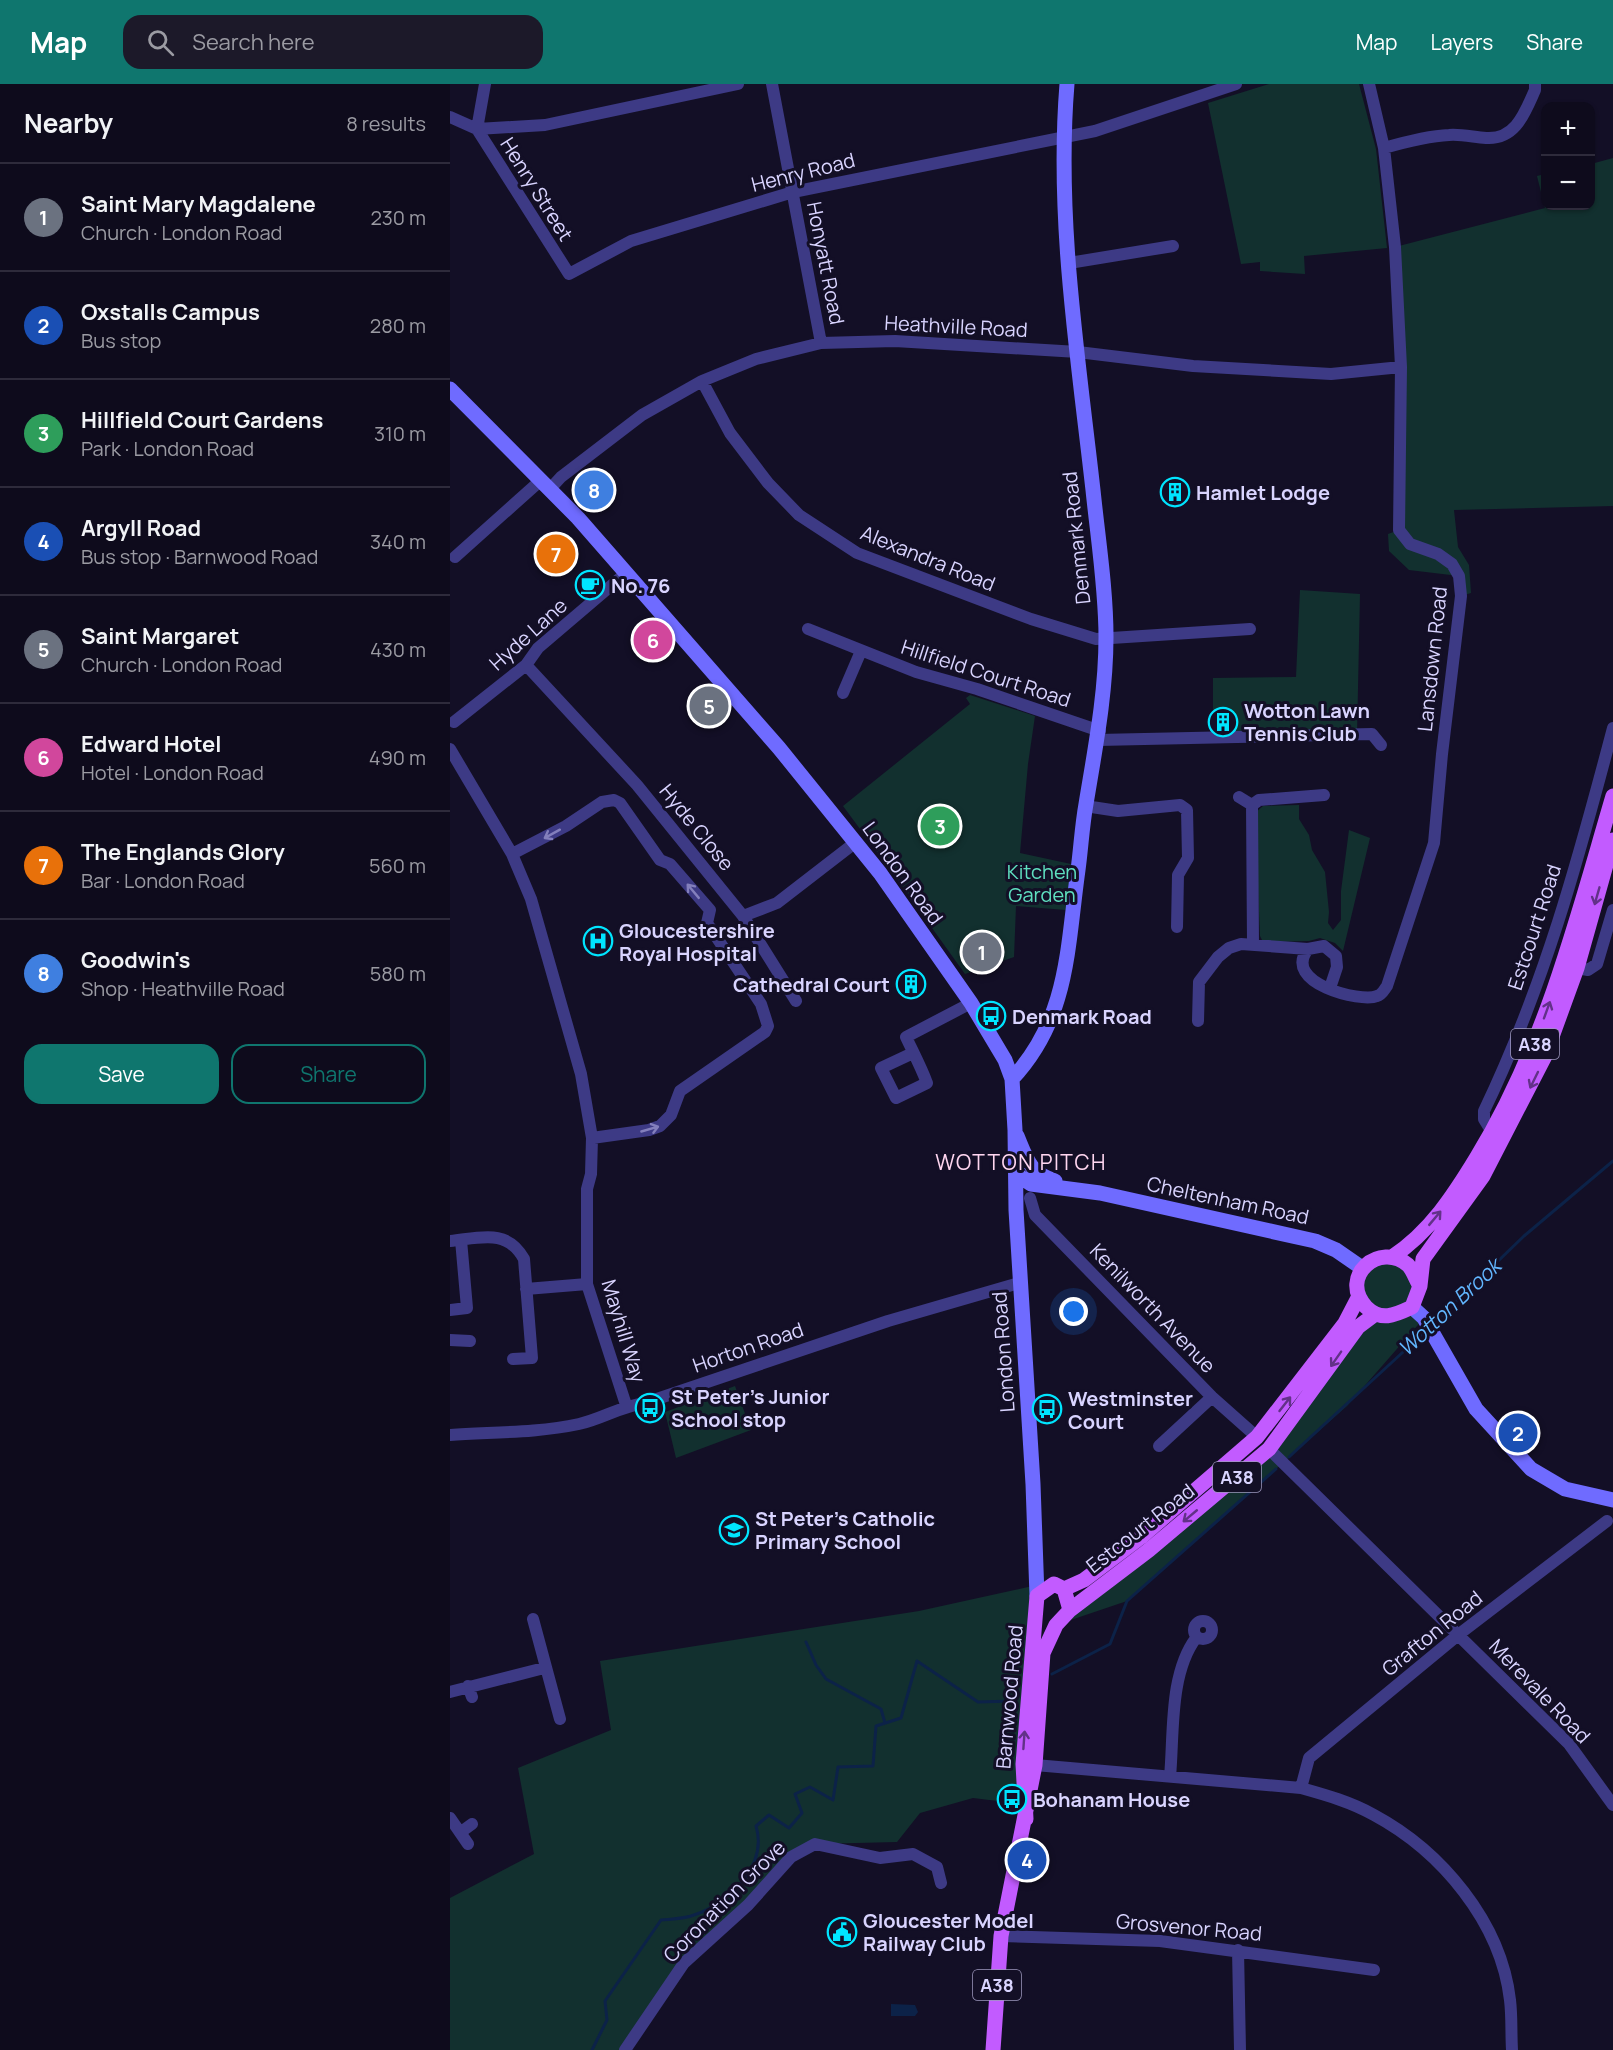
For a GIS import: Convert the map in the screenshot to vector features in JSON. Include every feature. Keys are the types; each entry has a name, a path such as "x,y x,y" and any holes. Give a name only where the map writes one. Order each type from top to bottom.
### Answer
{"main road":[{"name":"Denmark Road","path":"1012,1079 1027,1063 1047,1028 1064,984 1085,806 1099,735 1106,638 1069,263 1063,138 1067,84"},
{"name":"London Road","path":"450,389 626,573 779,748 856,843 971,1003 1005,1060 1012,1079 1019,1283 1036,1544 1037,1596"},
{"name":"Estcourt Road","path":"1392,1257 1417,1240 1443,1209 1492,1132 1515,1090 1537,1040 1564,963 1613,796"},
{"name":"A38","path":"1412,1307 1420,1286 1423,1259 1483,1176 1515,1119 1545,1056 1577,968 1613,840"},
{"path":"1005,1060 1032,1052"},
{"name":"Cheltenham Road","path":"1015,1130 1029,1165 1040,1176 1078,1189 1315,1241 1336,1250 1362,1268"},
{"name":"Cheltenham Road","path":"1016,1174 1031,1185 1078,1189"},
{"path":"1392,1257 1409,1266 1420,1286"},
{"name":"A38","path":"1358,1298 1356,1283 1362,1268 1376,1259 1392,1257"},
{"name":"Estcourt Road","path":"1059,1586 1084,1580 1142,1537 1257,1437 1345,1323 1358,1298"},
{"path":"1358,1298 1374,1315 1391,1317 1412,1307 1424,1318 1454,1374 1476,1408 1531,1469 1564,1489 1613,1500"},
{"name":"Estcourt Road","path":"1070,1610 1149,1550 1269,1449 1358,1327 1374,1315"},
{"name":"London Road","path":"1036,1544 1045,1573 1059,1586"},
{"path":"1059,1586 1070,1610"},
{"name":"A38","path":"1036,1614 1037,1596 1059,1586"},
{"name":"A38","path":"1056,1625 1070,1610"},
{"path":"1036,1614 1043,1622 1056,1625"},
{"name":"Barnwood Road","path":"1026,1819 1023,1764 1027,1692 1036,1614"},
{"name":"Barnwood Road","path":"993,2050 1000,1936 1026,1819 1035,1765 1043,1653 1056,1625"}],"street":[{"path":"477,129 485,84"},
{"path":"450,117 477,129 545,126 738,84"},
{"name":"Honyatt Road","path":"772,84 821,343"},
{"name":"Henry Road","path":"565,270 569,274 575,273 631,241 793,192 1095,131 1236,84"},
{"name":"Lansdown Road","path":"1308,949 1303,955 1305,974 1316,984 1367,998 1382,994 1387,986 1434,843 1442,753 1461,596 1459,576 1452,564 1438,555 1410,544 1400,530 1401,367 1394,237 1384,148 1369,84"},
{"path":"1384,148 1430,137 1448,135 1489,138 1507,134 1520,123 1535,90 1534,84"},
{"name":"Henry Street","path":"477,129 565,270"},
{"path":"1069,263 1173,246"},
{"name":"Heathville Road","path":"455,557 544,485 561,477 642,415 702,381 756,359 821,343 895,341 1078,352 1098,357 1193,366 1331,374 1401,367"},
{"name":"Alexandra Road","path":"702,381 730,432 768,483 799,515 857,553 1031,619 1096,639 1250,628"},
{"name":"Hyde Lane","path":"454,722 526,665 537,648 626,573"},
{"name":"Hillfield Court Road","path":"808,629 916,672 997,695 1099,735"},
{"path":"843,693 861,651"},
{"name":"Hyde Close","path":"526,665 638,785 743,916 796,1001"},
{"name":"Estcourt Road","path":"1492,1132 1484,1119 1485,1111 1516,1046 1546,962 1582,847 1613,728"},
{"path":"1099,735 1372,734 1381,745"},
{"name":"Mayhill Way","path":"450,749 512,854 531,898 581,1074 592,1138 591,1174 587,1195 587,1284 626,1405"},
{"path":"1253,944 1250,812 1252,805 1259,800 1324,795"},
{"path":"1239,797 1252,805"},
{"path":"512,854 566,826 602,802 614,800 620,803 660,860 670,864 710,910 707,922 761,1004 766,1017 768,1026 765,1032 680,1091 671,1115 660,1126 649,1130 592,1138"},
{"path":"1085,806 1118,811 1180,805 1187,810 1188,858 1178,875 1177,927"},
{"path":"743,916 777,903 856,843"},
{"path":"1577,968 1588,970 1597,964 1613,910"},
{"path":"1198,1021 1199,982 1218,957 1229,948 1253,944 1308,949 1324,946 1336,956 1337,967 1330,988"},
{"path":"914,1053 906,1037 971,1003"},
{"name":"Kenilworth Avenue","path":"1030,1198 1035,1215 1212,1397 1257,1437"},
{"path":"450,1310 467,1308 455,1240 490,1237 507,1239 517,1246 524,1259 532,1358 513,1359"},
{"name":"Horton Road","path":"450,1434 534,1430 578,1424 626,1405 645,1403 888,1320 1019,1283"},
{"path":"526,1289 587,1284"},
{"path":"450,1340 470,1341"},
{"path":"1159,1446 1212,1397"},
{"path":"1269,1449 1458,1635"},
{"name":"Grafton Road","path":"1301,1788 1310,1758 1458,1635 1607,1521"},
{"path":"533,1619 544,1668 560,1719"},
{"name":"Merevale Road","path":"1458,1635 1569,1744 1613,1805"},
{"path":"1170,1777 1180,1673 1188,1648 1196,1638"},
{"path":"450,1692 470,1691 544,1668"},
{"path":"1035,1765 1301,1788 1341,1800 1373,1814 1407,1834 1438,1862 1464,1892 1486,1928 1501,1961 1510,1998 1512,2050"},
{"path":"450,1818 468,1844"},
{"path":"461,1832 472,1824"},
{"name":"Coronation Grove","path":"625,2050 684,1963 748,1905 791,1857 801,1851 815,1844 880,1858 913,1854 937,1867 941,1883"},
{"name":"Grosvenor Road","path":"1000,1936 1160,1941 1374,1970"},
{"path":"1238,1950 1240,2050"}],"green space":[{"path":"1269,84 1359,84 1376,149 1387,248 1304,256 1305,274 1260,271 1260,262 1241,264 1208,103"},
{"path":"1613,158 1613,506 1454,510 1458,547 1469,565 1471,593 1461,596 1459,576 1409,570 1389,551 1388,534 1399,530 1395,247 1541,209 1595,210 1595,163"},
{"path":"1541,175 1541,192 1537,176"},
{"path":"1300,590 1360,594 1357,735 1213,738 1213,678 1296,677"},
{"name":"Kitchen Garden","path":"970,695 1035,716 1020,853 1071,864 1066,910 1016,906 1014,957 965,974 922,914 914,898 911,898 843,806 970,704 966,698"},
{"path":"1299,805 1299,819 1309,835 1312,850 1325,872 1328,923 1333,930 1341,920 1341,891 1349,830 1370,838 1343,951 1335,943 1320,938 1309,941 1270,942 1262,940 1260,936 1255,813 1263,806"},
{"path":"1392,1257 1420,1286 1412,1307 1424,1318 1347,1406 1127,1601 1056,1625 1240,1474 1374,1315 1358,1298 1362,1268"},
{"path":"735,1386 751,1430 676,1458 665,1412"},
{"path":"1037,1585 1023,1804 973,1798 920,1813 897,1842 815,1844 791,1857 684,1963 625,2050 450,2050 450,1898 534,1854 518,1768 611,1730 600,1661 919,1611"}],"water":[{"path":"891,2004 915,2005 918,2012 915,2016 891,2016"}],"waterway":[{"name":"Wotton Brook","path":"1434,1323 1524,1236 1613,1161"},
{"name":"Wotton Brook","path":"1289,1457 1427,1330"},
{"name":"Wotton Brook","path":"1052,1674 1110,1644 1127,1601 1276,1469"},
{"path":"806,1642 816,1665 826,1679 881,1709 885,1723"},
{"name":"Wotton Brook","path":"592,2050 607,2020 605,2001 661,1920 694,1915 720,1902 732,1892 751,1869 758,1841 756,1826 769,1815 789,1828 802,1813 795,1794 810,1787 833,1800 838,1767 873,1766 876,1726 901,1718 917,1661 978,1702 1013,1701"}],"place":[{"name":"Goodwin's","path":"594,490"},
{"name":"Hamlet Lodge","path":"1175,492"},
{"name":"The Englands Glory","path":"556,554"},
{"name":"No. 76","path":"590,585"},
{"name":"Edward Hotel","path":"653,640"},
{"name":"Saint Margaret","path":"709,706"},
{"name":"Wotton Lawn Tennis Club","path":"1223,722"},
{"name":"Hillfield Court Gardens","path":"940,826"},
{"name":"Gloucestershire Royal Hospital","path":"598,941"},
{"name":"Saint Mary Magdalene","path":"982,952"},
{"name":"Cathedral Court","path":"911,984"},
{"name":"Denmark Road","path":"991,1016"},
{"name":"St Peter's Junior School stop","path":"650,1408"},
{"name":"Westminster Court","path":"1047,1409"},
{"name":"Oxstalls Campus","path":"1518,1433"},
{"name":"St Peter's Catholic Primary School","path":"734,1530"},
{"name":"Bohanam House","path":"1012,1799"},
{"name":"Argyll Road","path":"1027,1860"},
{"name":"Gloucester Model Railway Club","path":"842,1932"}],"district":[{"name":"WOTTON PITCH","path":"1021,1162"}]}
